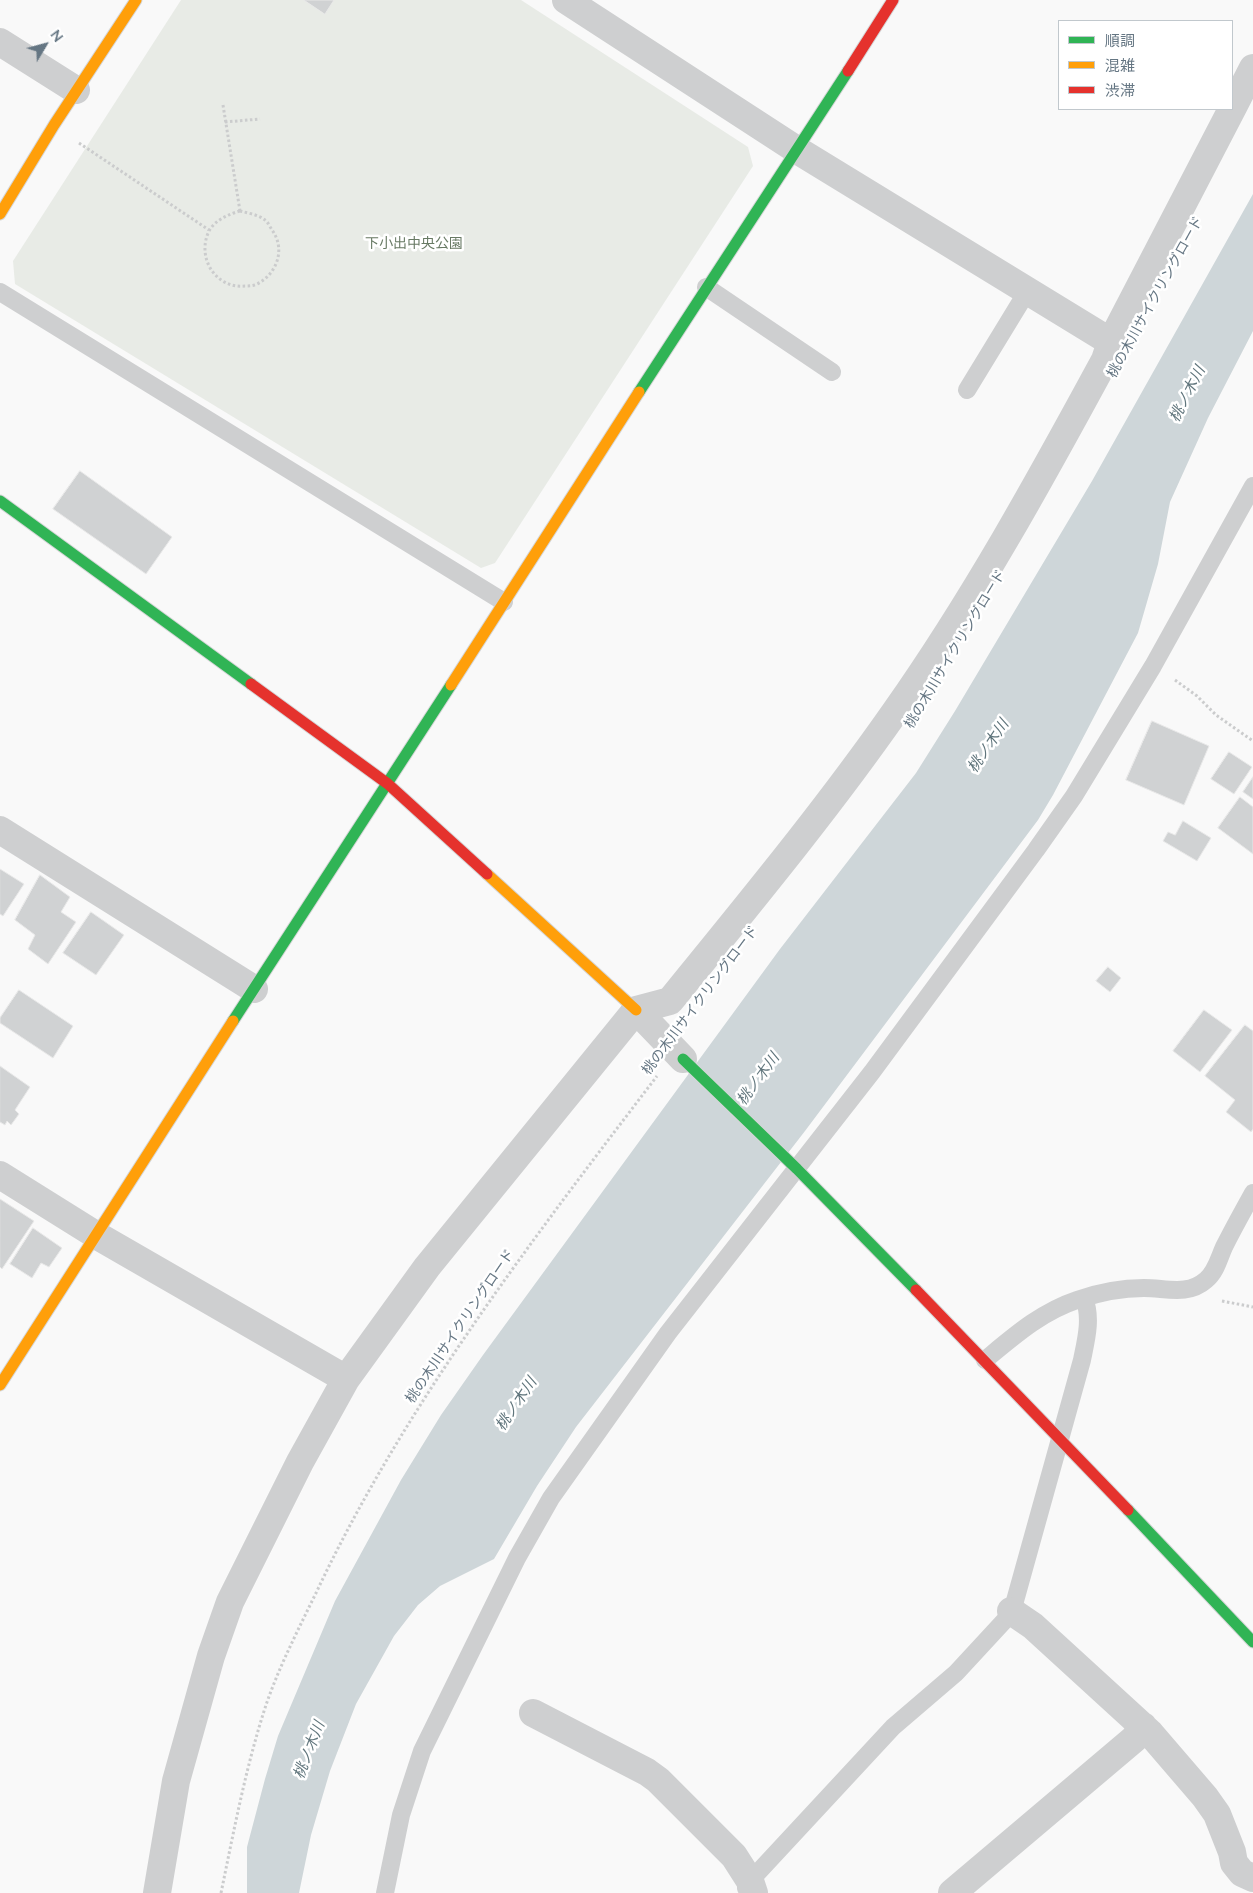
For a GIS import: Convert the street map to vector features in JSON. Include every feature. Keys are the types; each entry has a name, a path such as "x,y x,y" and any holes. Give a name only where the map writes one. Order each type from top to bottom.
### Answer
{"street":[{"path":"0,214 76,90 136,0"},
{"path":"566,0 797,150 1111,342"},
{"path":"0,1386 706,287 893,0"},
{"path":"0,42 76,90"},
{"path":"1233,107 1253,68"},
{"path":"157,1893 176,1781 211,1656 230,1602 300,1462 346,1379 427,1267 636,1010 670,1002 834,796 896,712 954,624 1033,493 1105,360 1111,342 1231,110"},
{"path":"0,501 388,784 636,1010 679,1055 795,1167 986,1360 1253,1642"},
{"path":"0,830 254,989"},
{"path":"0,1175 96,1235 346,1379"},
{"path":"1011,1611 1033,1626 1143,1726 1206,1797 1217,1814 1232,1852 1234,1863 1242,1873 1253,1878"},
{"path":"533,1713 647,1772 658,1780 734,1856 749,1889"},
{"path":"952,1893 1134,1739 1143,1726"}],"lane":[{"path":"706,287 832,372"},
{"path":"967,390 1028,290"},
{"path":"0,292 504,602"},
{"path":"385,1893 401,1815 422,1750 517,1558 541,1515 668,1333 795,1167 872,1072 1074,796 1153,666 1253,486"},
{"path":"986,1360 1029,1323 1053,1309 1084,1298 1144,1288 1180,1291 1197,1286 1212,1275 1253,1193"},
{"path":"749,1889 893,1727 956,1673 1011,1611 1033,1542 1088,1334 1087,1306 1084,1298"}],"path":[{"path":"222,105 240,211"},
{"path":"226,122 260,119"},
{"path":"54,126 209,230"},
{"path":"240,211 265,220 278,238 279,259 270,275 255,285 237,287 220,280 208,266 205,248 209,230 225,216 240,211"},
{"path":"1153,666 1197,696 1216,715 1253,741"},
{"name":"桃の木川サイクリングロード","path":"222,1893 237,1812 266,1705 286,1657 342,1538 415,1411 524,1250 679,1055"}],"green space":[{"name":"下小出中央公園","path":"181,0 521,0 748,147 753,166 495,563 481,568 15,284 13,261"}],"water":[{"name":"桃ノ木川","path":"1253,194 1253,331 1208,418 1170,502 1158,564 1138,633 1053,795 1038,820 805,1131 576,1427 537,1486 494,1559 440,1586 418,1605 394,1636 356,1704 330,1771 311,1835 299,1893 247,1893 247,1847 278,1736 335,1601 401,1480 441,1415 483,1355 780,949 916,773 1092,481"}],"building":[{"path":"304,0 334,0 325,14"},
{"path":"80,471 172,537 146,574 53,509"},
{"path":"1152,721 1209,746 1184,805 1126,780"},
{"path":"1229,752 1252,767 1234,794 1211,779"},
{"path":"1253,777 1253,799 1243,792"},
{"path":"1240,797 1253,807 1253,854 1218,828"},
{"path":"1183,821 1211,838 1197,861 1163,841 1168,832 1175,835"},
{"path":"0,869 24,884 3,916 0,914"},
{"path":"40,875 70,897 61,912 76,922 48,964 28,949 35,935 15,920"},
{"path":"91,912 124,935 96,975 63,953"},
{"path":"1108,967 1121,978 1110,992 1096,981"},
{"path":"19,990 73,1026 53,1058 0,1023 0,1018"},
{"path":"1204,1010 1232,1030 1200,1072 1173,1051"},
{"path":"1245,1025 1253,1031 1253,1129 1251,1132 1226,1112 1235,1100 1205,1076"},
{"path":"0,1066 30,1087 15,1110 19,1114 11,1125 7,1121 5,1125 0,1122"},
{"path":"0,1199 34,1221 2,1269 0,1267"},
{"path":"33,1228 62,1248 49,1267 41,1263 32,1278 10,1264"}],"traffic: fast":[{"path":"639,392 848,71"},
{"path":"0,501 251,684"},
{"path":"233,1021 451,685"},
{"path":"683,1059 797,1169 916,1290"},
{"path":"1128,1510 1253,1642"}],"traffic: slow":[{"path":"0,214 54,125 136,0"},
{"path":"451,685 639,392"},
{"path":"487,874 636,1010"},
{"path":"0,1385 233,1021"}],"traffic: jam":[{"path":"848,71 893,0"},
{"path":"251,684 388,784 487,874"},
{"path":"916,1290 1128,1510"}]}
